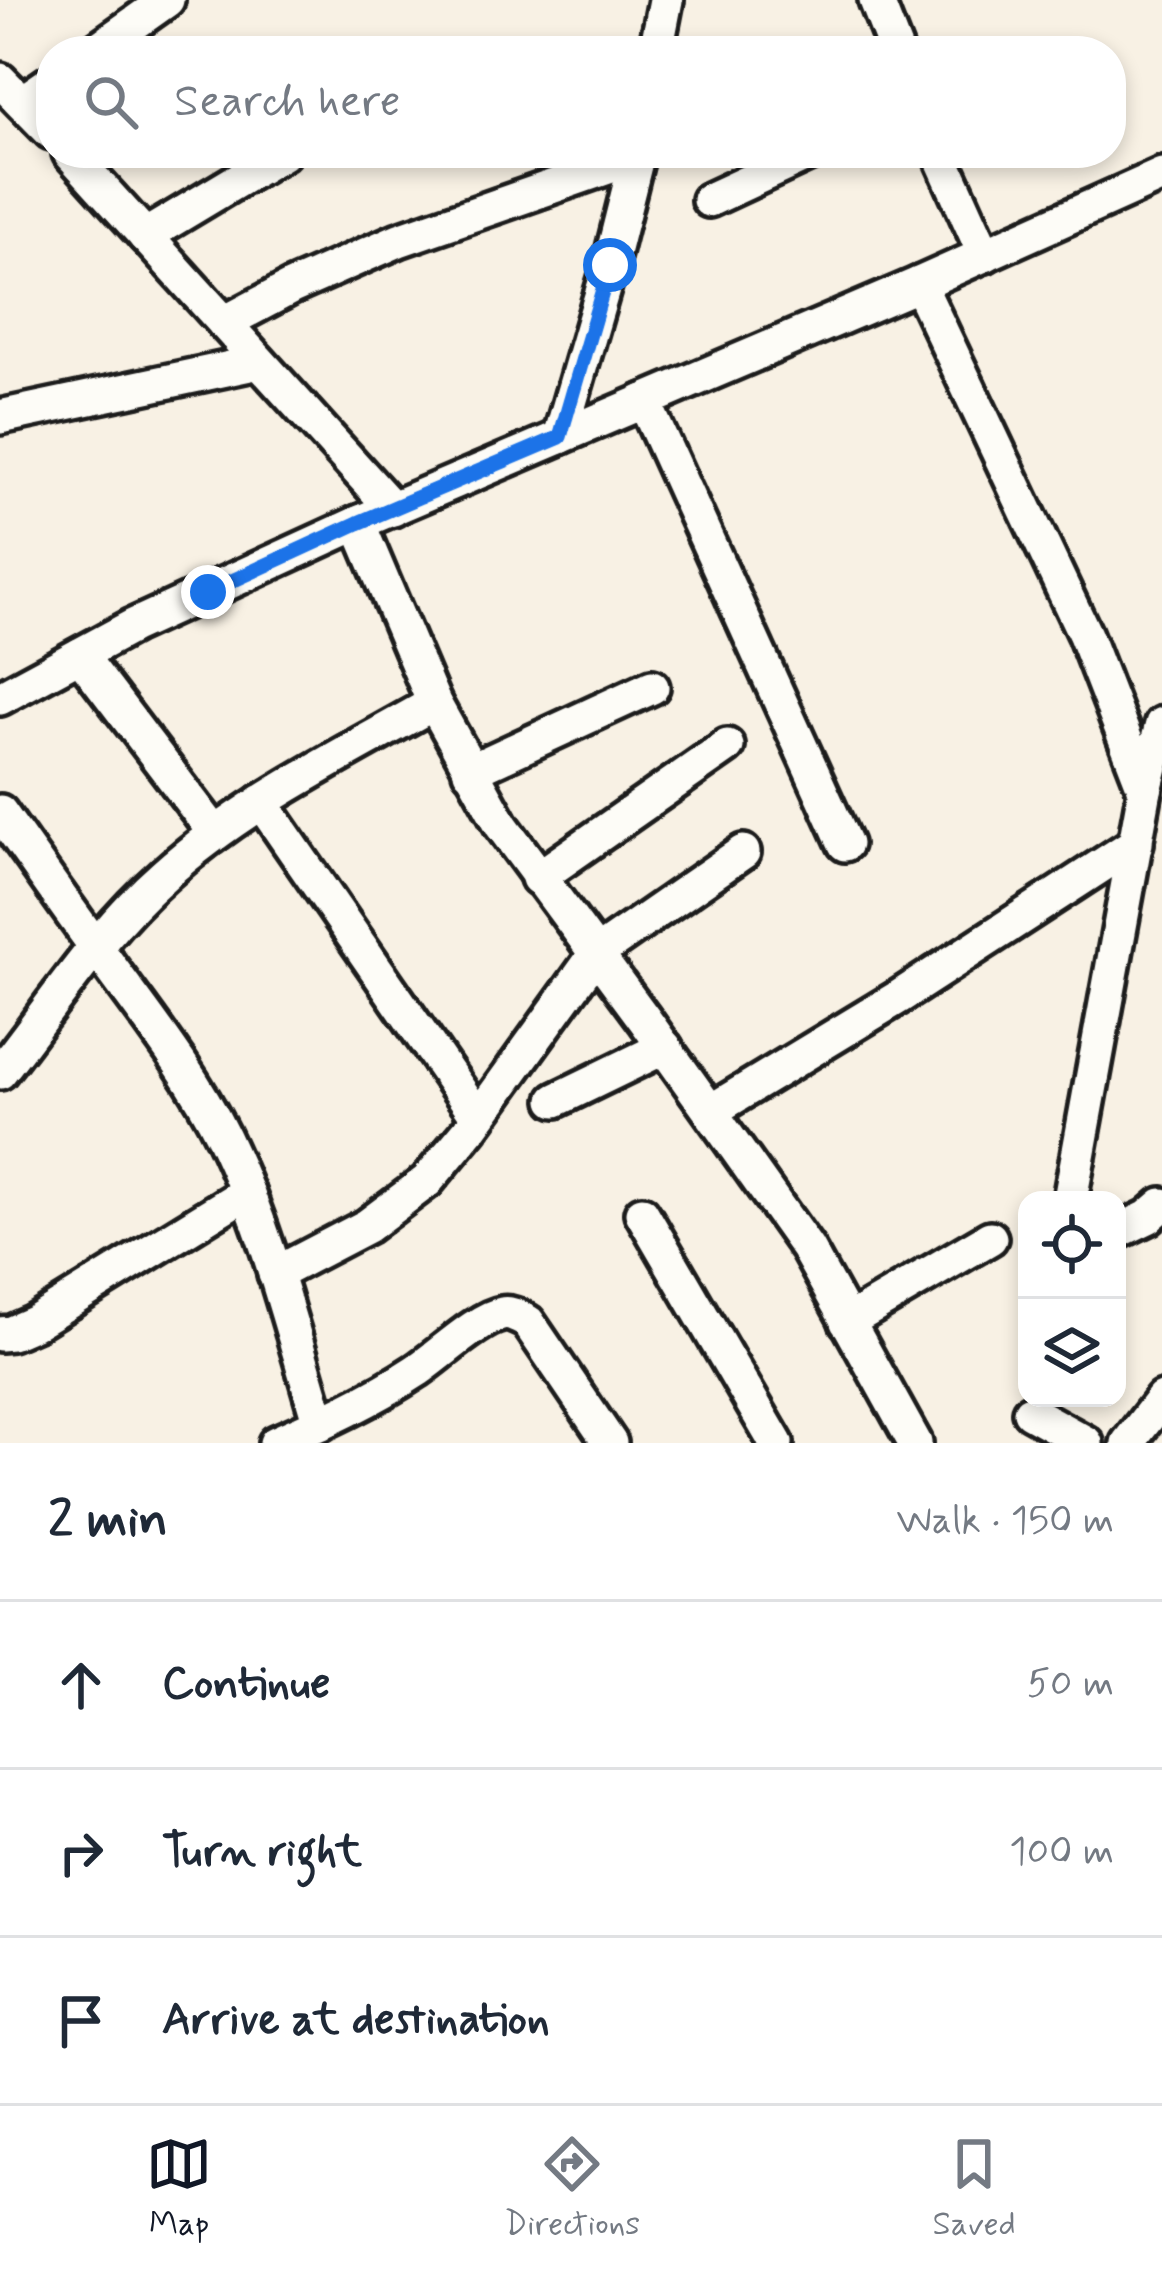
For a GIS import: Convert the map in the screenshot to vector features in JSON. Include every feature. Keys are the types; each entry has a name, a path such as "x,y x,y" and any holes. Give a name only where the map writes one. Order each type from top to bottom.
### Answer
{"street":[{"path":"116,36 167,0"},
{"path":"659,36 666,0"},
{"path":"876,0 890,36"},
{"path":"11,91 36,117"},
{"path":"84,168 393,509"},
{"path":"146,236 258,168"},
{"path":"224,323 399,240 601,168"},
{"path":"560,437 634,168"},
{"path":"709,200 777,168"},
{"path":"946,168 985,254"},
{"path":"0,698 133,626 358,523 920,284 1162,175"},
{"path":"920,284 1085,635 1145,790"},
{"path":"0,417 260,362"},
{"path":"644,401 844,844"},
{"path":"358,523 434,703 502,826 807,1248 915,1443"},
{"path":"80,655 215,833"},
{"path":"470,771 652,687"},
{"path":"0,1072 96,947 162,876 232,819 434,703"},
{"path":"1072,1191 1145,790 1160,742"},
{"path":"538,878 727,746"},
{"path":"261,802 478,1117"},
{"path":"0,812 154,1025 221,1133 275,1274 320,1424"},
{"path":"711,1111 899,998 1136,843"},
{"path":"275,1274 367,1226 427,1181 596,954 743,852"},
{"path":"556,1100 665,1047"},
{"path":"0,1334 34,1324 247,1192"},
{"path":"1126,1228 1162,1205"},
{"path":"641,1213 776,1443"},
{"path":"847,1322 990,1238"},
{"path":"284,1442 417,1370 474,1328 502,1314 528,1322 610,1443"},
{"path":"1128,1443 1162,1399"},
{"path":"1029,1418 1086,1443"}],"route":[{"path":"208,592 560,437 610,265"}]}
